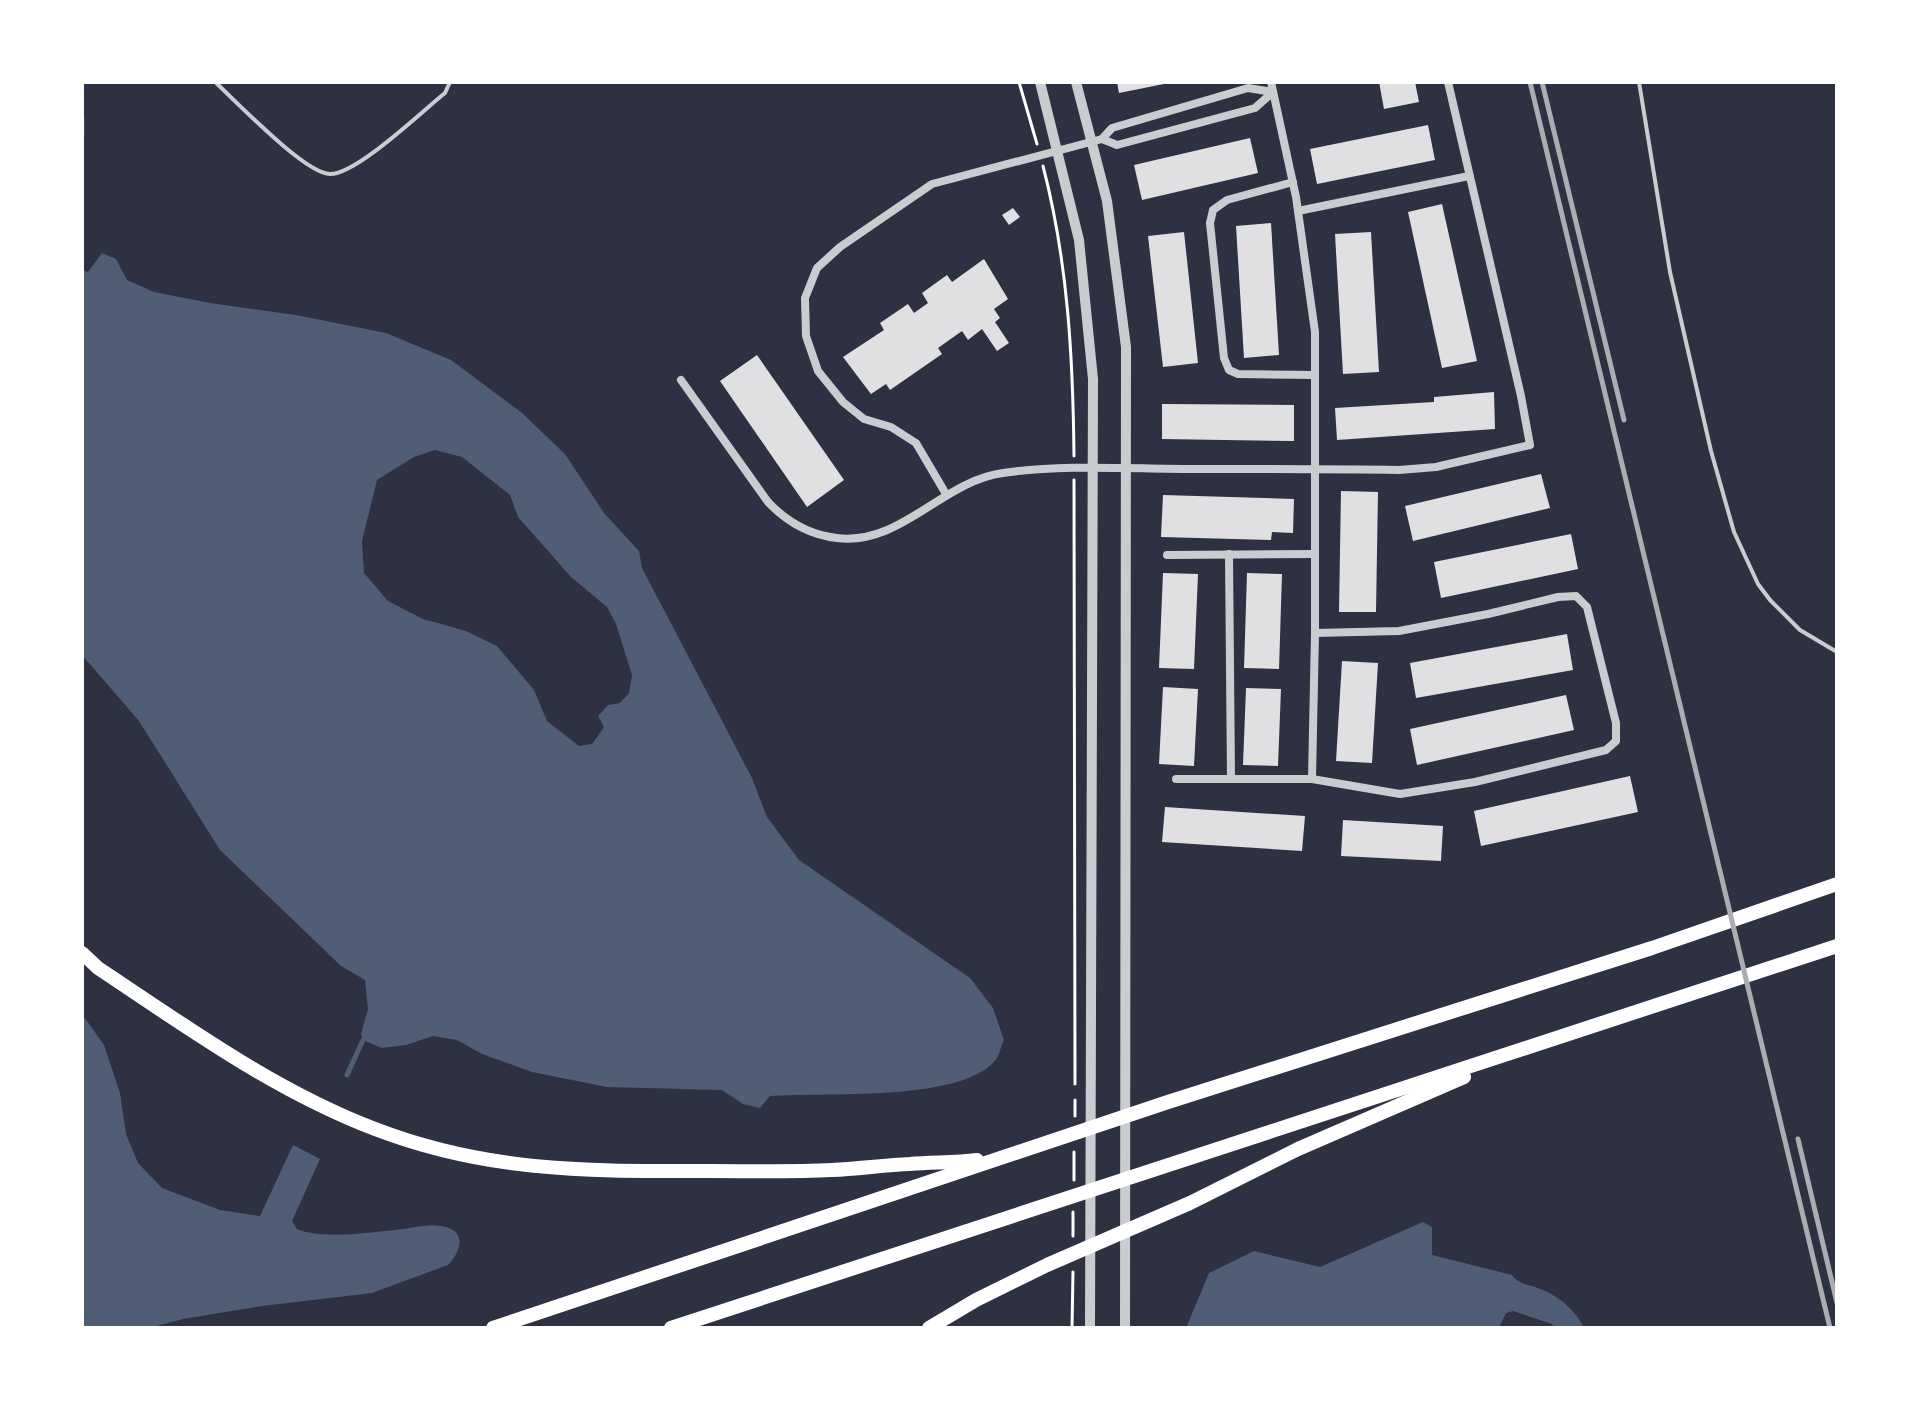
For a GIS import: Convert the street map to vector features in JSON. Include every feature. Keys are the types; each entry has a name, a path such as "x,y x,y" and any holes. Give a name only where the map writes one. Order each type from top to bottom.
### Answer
{"highway":[{"path":"493,1328 1168,1102 1652,948 1837,884"},
{"path":"671,1328 1837,946"},
{"path":"82,955 225,1052 325,1108 431,1148 481,1160 534,1168 592,1171 768,1171 834,1170 1005,1156"},
{"path":"917,1328 1047,1265 1190,1203 1298,1149 1542,1043"},
{"path":"929,1328 976,1300"}],"street":[{"path":"1040,82 1079,240 1093,379 1090,1328"},
{"path":"1076,82 1097,140 1126,347 1125,1328"},
{"path":"681,380 768,502 785,519 837,538 893,529 946,494 979,477 1038,469 1399,470 1436,467 1530,445 1448,82"},
{"path":"946,494 916,443 891,427 864,419 843,402 818,371 806,336 805,298 817,268 840,247 932,184 1059,152 1097,140 1112,128 1248,88 1272,87"},
{"path":"1097,140 1117,145 1255,108 1272,87"},
{"path":"1272,87 1293,182 1315,332 1312,779"},
{"path":"1298,211 1469,176"},
{"path":"1293,182 1227,200 1213,210 1210,223 1224,358 1229,370 1238,374 1315,375"},
{"path":"1229,554 1231,778"},
{"path":"1167,555 1315,554"},
{"path":"1176,779 1312,779 1400,794 1519,772 1606,750 1616,741 1616,723 1587,607 1576,596 1558,597 1399,631 1315,633"}],"lane":[{"path":"215,82 307,167 330,174 355,166 445,93 450,82"},
{"path":"1639,82 1661,227 1676,301 1711,451 1734,532 1758,584 1770,600 1800,630 1837,652"}],"path":[{"path":"1019,82 1052,199 1073,357 1075,1125"},
{"path":"1074,1141 1074,1188"},
{"path":"1073,1250 1074,1203"},
{"path":"1072,1328 1073,1266"}],"water":[{"path":"102,253 116,259 127,280 154,292 386,333 451,360 522,413 565,454 604,513 639,551 642,568 752,778 767,817 799,860 970,978 993,1008 1004,1040 994,1062 976,1075 951,1084 888,1092 770,1096 760,1108 743,1104 722,1090 607,1087 532,1072 482,1054 457,1040 433,1036 406,1045 382,1048 363,1040 361,1034 368,1009 365,980 341,966 220,850 139,721 82,655 82,270 88,272","holes":["435,450 462,457 510,495 518,517 571,577 607,607 616,624 632,675 629,693 620,703 608,705 598,716 604,727 592,744 579,746 547,721 534,690 497,646 466,631 423,619 388,601 364,573 362,541 377,480 414,457"]},
{"path":"82,1014 104,1045 120,1093 126,1134 138,1163 162,1188 220,1210 260,1216 293,1145 320,1159 292,1221 297,1229 335,1235 441,1226 457,1234 459,1244 455,1255 448,1265 372,1293 262,1306 149,1328 82,1328"},
{"path":"1423,1222 1432,1227 1432,1255 1512,1275 1521,1283 1560,1299 1584,1328 1554,1328 1552,1324 1513,1311 1506,1313 1499,1328 1186,1328 1209,1273 1254,1251 1320,1267"}],"building":[{"path":"1117,82 1168,82 1169,83 1119,93"},
{"path":"1379,82 1415,82 1419,102 1384,109"},
{"path":"1428,125 1435,160 1317,184 1310,149"},
{"path":"1250,138 1258,173 1142,200 1134,165"},
{"path":"1442,204 1477,361 1442,368 1408,212"},
{"path":"1013,208 1020,217 1009,225 1002,215"},
{"path":"1271,223 1279,355 1244,358 1236,226"},
{"path":"1184,232 1198,363 1163,367 1148,236"},
{"path":"1371,232 1379,372 1343,374 1335,234"},
{"path":"984,259 1008,299 994,309 1000,318 995,322 1009,343 997,351 982,329 968,340 962,331 938,348 942,354 890,390 886,384 871,394 843,357 884,330 880,323 908,304 914,313 928,303 922,293 947,275 952,282"},
{"path":"757,355 844,480 807,507 720,381"},
{"path":"1494,392 1495,429 1337,440 1335,408 1434,402 1434,397"},
{"path":"1162,404 1294,405 1294,441 1162,439"},
{"path":"1541,474 1550,508 1413,541 1405,506"},
{"path":"1341,491 1378,492 1376,612 1339,612"},
{"path":"1163,495 1294,499 1293,533 1272,532 1271,540 1161,537"},
{"path":"1571,534 1578,569 1441,598 1434,562"},
{"path":"1163,573 1198,574 1194,669 1159,668"},
{"path":"1247,573 1282,574 1279,669 1244,668"},
{"path":"1567,634 1573,670 1416,698 1410,663"},
{"path":"1342,661 1378,663 1372,763 1336,761"},
{"path":"1163,687 1198,689 1194,766 1159,764"},
{"path":"1246,688 1281,689 1278,766 1243,765"},
{"path":"1566,695 1574,730 1417,765 1410,729"},
{"path":"1630,776 1638,812 1481,846 1474,811"},
{"path":"1165,807 1305,816 1302,851 1162,842"},
{"path":"1343,820 1443,826 1441,861 1341,856"}],"waterway":[{"path":"82,119 82,136"},
{"path":"347,1075 363,1040"}],"railway":[{"path":"1530,82 1830,1328"},
{"path":"1542,82 1624,420"},
{"path":"1798,1139 1837,1303"}]}
